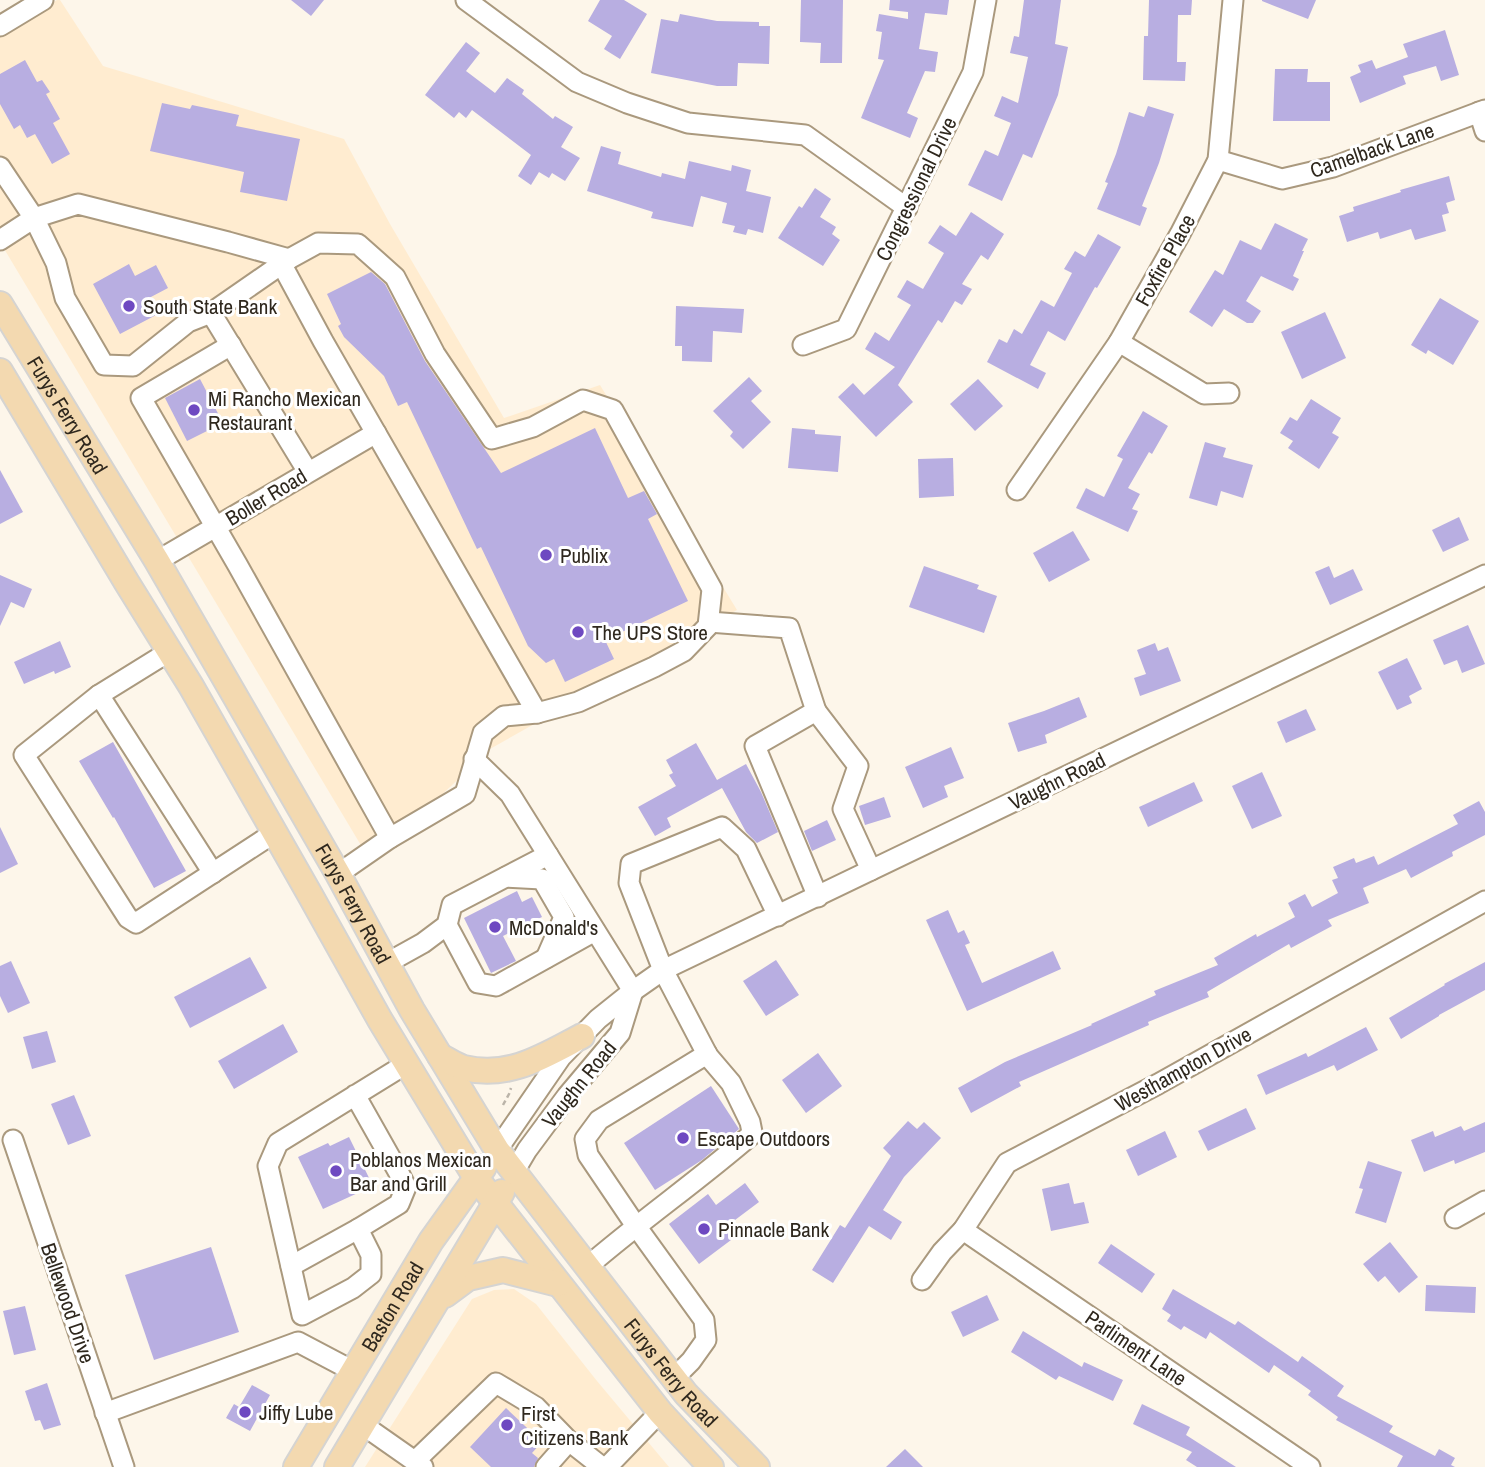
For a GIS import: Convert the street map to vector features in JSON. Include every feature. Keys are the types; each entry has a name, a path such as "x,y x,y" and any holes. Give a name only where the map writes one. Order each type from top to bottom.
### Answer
{"main road":[{"name":"Furys Ferry Road","path":"0,304 157,561 338,874 412,1010 497,1150 686,1394 757,1467"},
{"name":"Furys Ferry Road","path":"0,371 170,650 380,1020 476,1178 660,1412 711,1467"},
{"path":"440,1056 462,1068 493,1072 531,1063 582,1036"},
{"name":"Baston Road","path":"296,1467 431,1241 497,1150"},
{"name":"Baston Road","path":"337,1467 514,1172"},
{"path":"438,1299 468,1278 503,1270 558,1284"}],"street":[{"path":"0,26 43,0"},
{"path":"466,0 577,82 688,124 805,135 907,208"},
{"name":"Congressional Drive","path":"803,345 846,330 973,72 986,0"},
{"name":"Foxfire Place","path":"1017,490 1119,342 1218,160 1233,0"},
{"path":"1482,111 1485,131"},
{"name":"Camelback Lane","path":"1218,160 1282,178 1333,167 1482,111"},
{"path":"0,167 34,218 56,263 65,298 104,365 133,366 188,322 211,313 318,243 358,244 395,277 435,354 492,439 533,427 583,400 613,410 712,589 708,626 684,651 578,702 537,713 504,716 484,733 465,794 390,838 338,874"},
{"path":"0,240 34,218 79,204 228,242 286,262 323,341 537,713"},
{"path":"211,313 308,472"},
{"path":"1119,342 1204,394 1229,393"},
{"path":"231,345 141,398 390,838"},
{"name":"Boller Road","path":"157,561 376,433"},
{"name":"Vaughn Road","path":"497,1150 561,1057 598,1019 663,970 1485,575"},
{"path":"709,622 789,628 816,711 858,765 843,809 871,870"},
{"path":"170,650 99,695 24,754 128,918 136,923 274,833"},
{"path":"99,695 213,873"},
{"path":"816,711 755,746 818,897"},
{"path":"474,759 510,794 633,991"},
{"path":"587,1267 732,1152 752,1132 750,1122 731,1083 707,1054 663,970 629,883 631,864 722,827 746,849 778,916"},
{"path":"387,963 423,943 447,925 452,905 548,855"},
{"path":"506,877 542,879 564,917 546,958"},
{"name":"Westhampton Drive","path":"922,1280 942,1252 963,1230 1007,1163 1158,1084 1485,901"},
{"path":"447,925 478,983 496,986 595,931"},
{"name":"Vaughn Road","path":"514,1172 527,1150 568,1096 620,1033 633,991"},
{"path":"674,1378 706,1340 704,1320 588,1155 584,1139 599,1120 707,1054"},
{"path":"298,1342 302,1315 268,1166 278,1143 406,1064"},
{"path":"291,1266 399,1204 406,1187 355,1095"},
{"name":"Bellewood Drive","path":"13,1140 124,1467"},
{"path":"1455,1218 1485,1201"},
{"path":"302,1315 353,1288 371,1274 370,1255 358,1229"},
{"name":"Parliment Lane","path":"963,1230 1310,1467"},
{"path":"106,1413 298,1342 353,1371"},
{"path":"363,1425 419,1464 496,1383 537,1407 569,1441 604,1467 660,1412"},
{"path":"545,1467 569,1441"}],"path":[{"path":"503,1105 512,1081"}],"shaded area":[{"path":"60,0 103,66 344,139 390,224 504,418 600,385 737,610 490,749 371,862 0,242 0,33"},
{"path":"514,1289 536,1304 669,1467 365,1467 472,1299 494,1290"}],"building":[{"path":"291,0 324,0 311,16"},
{"path":"600,0 624,0 647,14 620,59 604,49 612,36 588,21"},
{"path":"801,0 843,0 842,63 820,63 821,43 800,42"},
{"path":"890,0 949,0 947,15 925,13 919,49 938,52 935,72 925,71 907,113 918,118 910,138 861,118 884,60 878,59 882,32 876,31 879,14 908,19 908,12 889,10"},
{"path":"1024,0 1061,0 1055,44 1068,47 1058,95 1032,158 1023,154 1002,201 968,185 985,150 998,156 1011,123 994,116 1002,96 1018,103 1028,57 1010,53 1014,36 1019,37"},
{"path":"1149,0 1192,0 1191,15 1178,15 1177,62 1186,62 1185,81 1143,80 1144,36 1148,36"},
{"path":"1262,0 1316,0 1308,19"},
{"path":"680,14 717,21 759,22 759,26 770,26 769,64 738,63 737,86 717,86 651,73 661,19 678,22"},
{"path":"1445,30 1459,75 1441,81 1436,66 1403,76 1406,84 1360,103 1350,77 1361,72 1358,65 1372,60 1376,69 1408,57 1403,44"},
{"path":"466,42 480,53 466,71 495,93 507,78 524,90 522,94 553,119 555,116 573,127 561,147 580,158 565,181 552,173 549,178 539,172 531,185 518,176 531,155 472,110 466,118 459,112 454,118 425,95"},
{"path":"25,60 37,82 42,80 50,92 46,94 60,119 53,123 70,154 52,164 35,134 27,138 20,125 14,129 0,104 0,74"},
{"path":"1275,69 1308,69 1307,82 1330,82 1330,121 1273,121"},
{"path":"162,103 190,109 192,105 239,115 236,126 300,139 287,201 240,192 244,172 150,151"},
{"path":"1148,106 1174,114 1142,206 1147,208 1140,226 1097,209 1108,183 1105,182 1129,112 1144,117"},
{"path":"601,146 621,152 618,164 661,177 662,173 685,179 689,161 731,171 732,165 751,170 746,191 771,197 763,233 748,229 746,235 733,232 735,226 722,223 727,203 701,196 693,227 651,218 653,212 587,191"},
{"path":"1449,176 1455,200 1446,203 1449,213 1442,215 1446,231 1415,240 1411,229 1380,239 1378,232 1347,242 1339,216 1354,211 1353,207"},
{"path":"815,188 831,199 820,217 836,227 832,234 840,240 823,266 778,238 799,206 802,208"},
{"path":"971,212 1004,234 988,260 981,255 962,284 972,289 962,305 955,301 942,323 938,320 898,385 913,402 876,437 838,397 853,383 864,395 895,367 865,349 875,332 889,341 911,305 897,297 907,280 923,289 944,253 928,243 940,225 956,236"},
{"path":"1275,223 1308,239 1293,276 1299,279 1293,291 1261,276 1246,301 1261,311 1253,323 1247,323 1224,309 1212,327 1189,312 1215,270 1223,275 1240,240 1261,250"},
{"path":"1098,234 1121,247 1065,341 1048,331 1030,365 1046,373 1038,389 987,362 999,339 1007,343 1014,329 1022,334 1041,300 1054,307 1072,273 1064,269 1075,251 1085,257"},
{"name":"South State Bank","path":"129,264 135,276 156,265 168,288 149,298 158,314 120,334 93,284"},
{"path":"371,272 385,284 425,361 501,473 595,428 628,498 644,491 657,514 648,519 688,601 605,640 614,659 565,682 554,659 546,663 528,646 481,547 477,549 407,402 398,406 384,376 344,337 338,326 341,324 327,294"},
{"path":"1440,298 1479,321 1453,365 1428,350 1426,354 1411,345"},
{"path":"676,306 744,309 742,333 713,331 712,362 682,361 682,346 675,346"},
{"path":"1325,312 1346,358 1302,379 1281,332"},
{"path":"749,377 762,391 751,401 771,422 743,449 730,436 733,432 713,411"},
{"name":"Mi Rancho Mexican Restaurant","path":"200,379 223,423 187,441 165,398"},
{"path":"978,379 1003,406 975,431 950,404"},
{"path":"1311,399 1341,418 1332,433 1339,437 1319,469 1288,448 1293,441 1280,433 1290,417 1297,421"},
{"path":"1143,411 1168,426 1128,488 1140,494 1132,509 1138,511 1128,532 1076,508 1086,488 1104,497 1123,459 1117,456"},
{"path":"792,428 815,430 815,434 841,436 838,472 788,468"},
{"path":"1205,442 1226,448 1223,457 1253,465 1243,498 1221,491 1217,506 1189,498"},
{"path":"953,458 954,496 919,498 918,459"},
{"path":"0,470 23,512 0,524"},
{"path":"1459,517 1469,540 1443,552 1432,530"},
{"path":"1073,531 1090,560 1049,582 1033,553"},
{"path":"924,566 979,585 977,589 997,596 984,633 909,607"},
{"path":"1329,566 1334,578 1353,569 1363,590 1330,605 1315,572"},
{"path":"0,575 32,589 24,608 11,602 0,626"},
{"path":"1468,625 1485,664 1462,673 1457,660 1444,665 1433,640"},
{"path":"60,641 71,667 24,684 14,662"},
{"path":"1155,643 1158,651 1168,647 1181,681 1140,696 1134,678 1146,674 1137,650"},
{"path":"1407,658 1422,689 1409,696 1412,703 1397,710 1378,672"},
{"path":"1079,697 1087,717 1045,735 1047,743 1018,752 1008,723"},
{"path":"1306,709 1316,730 1286,743 1277,722"},
{"path":"113,742 186,871 154,888 79,761"},
{"path":"696,743 717,780 746,764 778,832 757,843 746,832 722,788 667,818 671,827 655,836 638,807 676,786 669,775 673,773 666,760"},
{"path":"951,747 964,778 944,786 948,797 923,808 905,767"},
{"path":"1262,772 1282,816 1252,829 1232,786"},
{"path":"1194,782 1203,801 1148,827 1139,807"},
{"path":"884,797 891,817 865,825 859,806"},
{"path":"1479,801 1485,812 1485,835 1452,852 1453,856 1411,878 1406,869 1363,888 1369,903 1328,920 1332,926 1291,948 1289,944 1207,992 1209,997 1019,1082 1021,1086 971,1113 958,1088 1005,1062 1156,995 1154,991 1218,965 1214,958 1256,934 1257,937 1295,917 1288,903 1305,894 1312,907 1338,893 1332,880 1338,878 1333,867 1354,858 1356,863 1374,856 1378,865 1458,824 1453,815"},
{"path":"827,820 836,840 812,851 804,831"},
{"path":"0,827 18,864 0,873"},
{"name":"McDonald's","path":"517,891 522,902 532,897 542,917 503,936 516,961 491,973 464,918"},
{"path":"948,910 958,933 964,930 970,943 965,945 982,983 1053,951 1061,969 967,1011 926,920"},
{"path":"250,957 267,988 190,1028 174,997"},
{"path":"776,960 799,995 766,1016 743,981"},
{"path":"11,961 30,1003 8,1013 0,996 0,966"},
{"path":"1485,962 1485,990 1401,1039 1389,1018"},
{"path":"283,1024 298,1052 234,1089 218,1061"},
{"path":"1366,1027 1378,1050 1337,1071 1334,1065 1266,1095 1257,1075 1306,1053 1308,1057"},
{"path":"47,1031 56,1062 32,1069 23,1037"},
{"path":"818,1053 842,1086 806,1113 782,1080"},
{"name":"Escape Outdoors","path":"711,1086 739,1129 702,1160 655,1190 624,1143"},
{"path":"74,1095 91,1136 68,1145 51,1104"},
{"path":"1246,1108 1256,1129 1208,1151 1198,1131"},
{"path":"908,1121 917,1129 924,1122 941,1138 904,1177 883,1210 902,1222 891,1240 869,1226 833,1283 812,1270 840,1225 845,1228 891,1156 883,1148"},
{"path":"1485,1122 1485,1152 1424,1172 1411,1140 1433,1131 1435,1137 1461,1126 1464,1131"},
{"path":"1165,1131 1177,1157 1138,1176 1126,1150"},
{"name":"Poblanos Mexican Bar and Grill","path":"349,1137 373,1186 323,1209 298,1157"},
{"path":"1368,1161 1402,1172 1386,1223 1355,1213 1363,1189 1359,1188"},
{"name":"Pinnacle Bank","path":"745,1183 759,1202 731,1223 739,1234 699,1264 669,1224 708,1194 716,1205"},
{"path":"1069,1183 1074,1204 1084,1202 1089,1223 1051,1231 1042,1189"},
{"path":"1390,1242 1418,1277 1399,1293 1385,1276 1378,1282 1363,1264"},
{"path":"1111,1244 1155,1274 1142,1293 1098,1263"},
{"path":"211,1247 239,1332 154,1360 125,1275"},
{"path":"1426,1285 1476,1287 1475,1313 1425,1311"},
{"path":"1173,1289 1235,1325 1238,1321 1298,1362 1302,1356 1344,1386 1337,1396 1393,1426 1389,1432 1435,1456 1439,1449 1455,1458 1451,1465 1455,1467 1397,1467 1403,1456 1336,1420 1338,1417 1308,1395 1311,1391 1274,1365 1269,1373 1210,1332 1206,1339 1184,1326 1181,1330 1167,1321 1171,1315 1162,1309"},
{"path":"987,1295 999,1320 963,1337 951,1312"},
{"path":"25,1306 36,1350 14,1355 3,1311"},
{"path":"1023,1331 1082,1367 1084,1362 1123,1380 1113,1401 1059,1376 1056,1380 1011,1352"},
{"path":"47,1383 61,1425 44,1430 40,1420 35,1421 25,1391"},
{"name":"Jiffy Lube","path":"252,1385 270,1395 250,1431 226,1418 234,1404 239,1407"},
{"path":"1142,1404 1190,1427 1186,1435 1236,1467 1197,1467 1186,1460 1192,1452 1133,1424"},
{"name":"First Citizens Bank","path":"506,1408 542,1442 532,1453 538,1458 534,1467 491,1467 470,1447"},
{"path":"905,1449 923,1467 886,1467"}],"place":[{"name":"South State Bank","path":"129,306"},
{"name":"Mi Rancho Mexican Restaurant","path":"194,410"},
{"name":"Publix","path":"546,555"},
{"name":"The UPS Store","path":"578,632"},
{"name":"McDonald's","path":"495,927"},
{"name":"Escape Outdoors","path":"683,1138"},
{"name":"Poblanos Mexican Bar and Grill","path":"336,1171"},
{"name":"Pinnacle Bank","path":"704,1229"},
{"name":"Jiffy Lube","path":"245,1412"},
{"name":"First Citizens Bank","path":"507,1425"}]}
